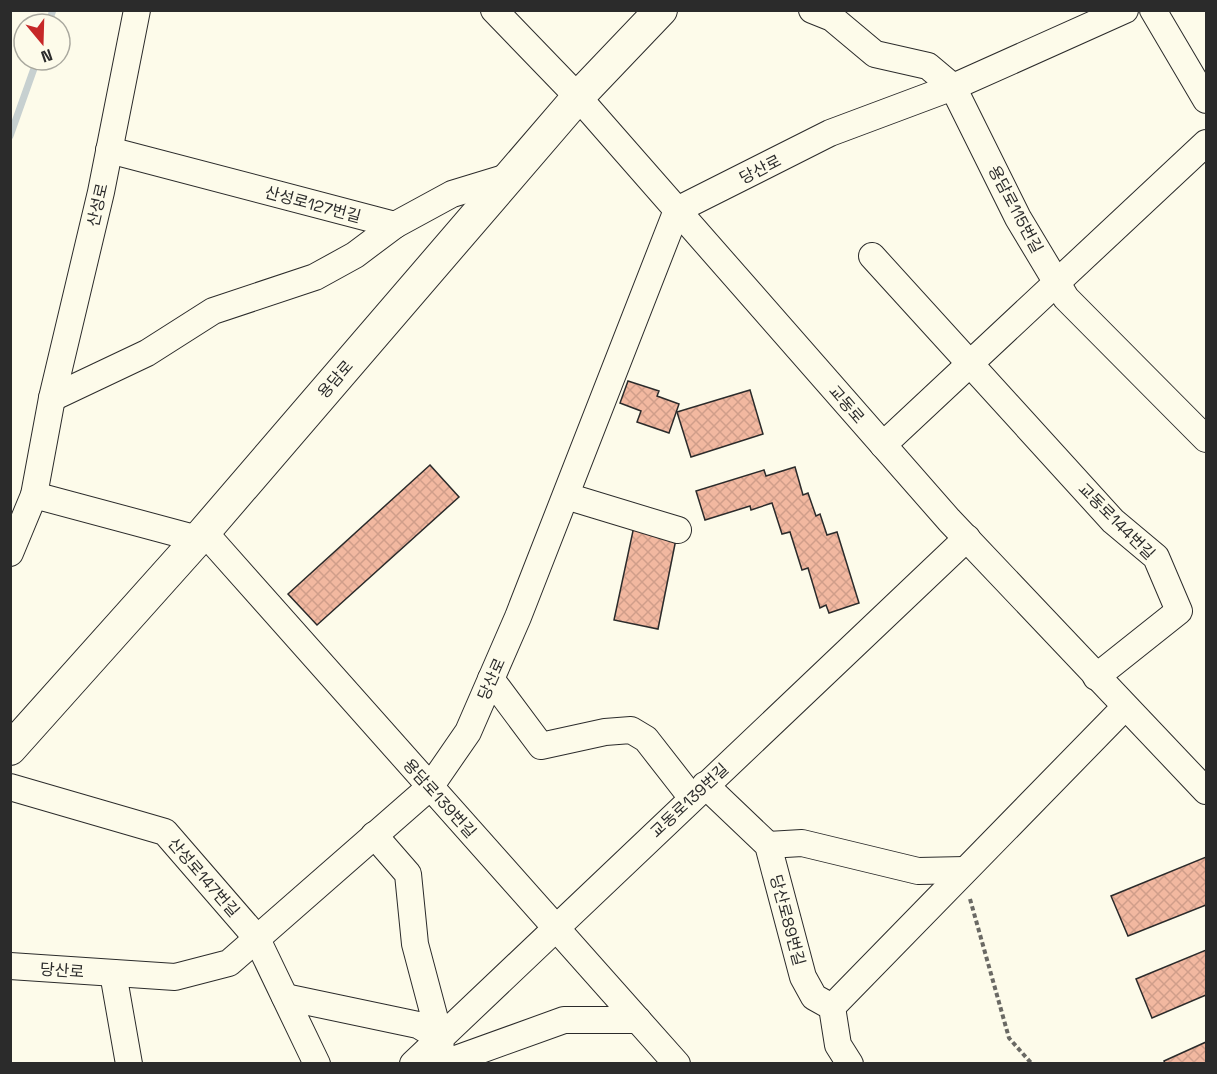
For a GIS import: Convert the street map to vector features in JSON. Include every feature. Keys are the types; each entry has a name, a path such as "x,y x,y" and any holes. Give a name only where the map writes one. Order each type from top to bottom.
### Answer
{"main road":[{"name":"용담로","path":"10,749 201,536 578,97 661,10"}],"street":[{"name":"산성로","path":"10,553 34,495 52,398 109,150 137,10"},
{"name":"교동로","path":"494,10 578,97 967,538 1206,791"},
{"name":"당산로","path":"10,966 175,977 229,963 430,787 468,732 518,617 677,210 830,133 953,87 1125,10"},
{"path":"1154,10 1206,100"},
{"name":"용담로115번길","path":"830,13 875,54 928,66 953,87 1018,218 1066,298 1206,439"},
{"path":"884,445 1206,143"},
{"name":"산성로127번길","path":"109,150 395,225"},
{"path":"52,398 147,353 213,310 315,277 355,255 395,225 452,194 511,176"},
{"name":"교동로144번길","path":"872,256 1113,520 1156,557 1179,611 1096,677"},
{"path":"34,495 201,536"},
{"path":"566,496 678,530"},
{"name":"용담로139번길","path":"201,536 430,787 677,1064"},
{"name":"교동로139번길","path":"413,1064 967,538"},
{"path":"491,679 541,746 605,732 631,730 646,739 698,792 768,845 802,843 918,871 965,870"},
{"path":"850,1064 838,1045 832,1007 1125,706"},
{"name":"산성로147번길","path":"10,787 165,832 256,938 317,1064"},
{"path":"374,836 408,874 415,944 440,1038 442,1064 564,1020 638,1020"},
{"name":"당산로89번길","path":"768,845 802,977 814,997 832,1007"},
{"path":"112,973 129,1064"},
{"path":"285,997 418,1025 440,1038"}],"path":[{"path":"968,896 1009,1038 1032,1064"}],"building":[{"path":"628,381 659,391 657,396 679,404 669,433 637,422 641,411 620,403"},
{"path":"750,390 763,434 691,457 677,412"},
{"path":"430,465 459,497 317,625 288,594"},
{"path":"795,467 803,495 808,493 816,516 820,514 827,535 837,532 859,603 829,613 826,605 820,608 808,568 802,570 790,532 782,534 772,503 751,510 750,506 705,520 696,491 764,470 766,476"},
{"path":"634,526 677,534 658,629 614,620"},
{"path":"1206,857 1206,905 1128,936 1111,896"},
{"path":"1206,950 1206,995 1152,1018 1136,979"},
{"path":"1206,1042 1206,1064 1165,1064 1164,1061"}],"waterway":[{"path":"10,136 33,72"}]}
